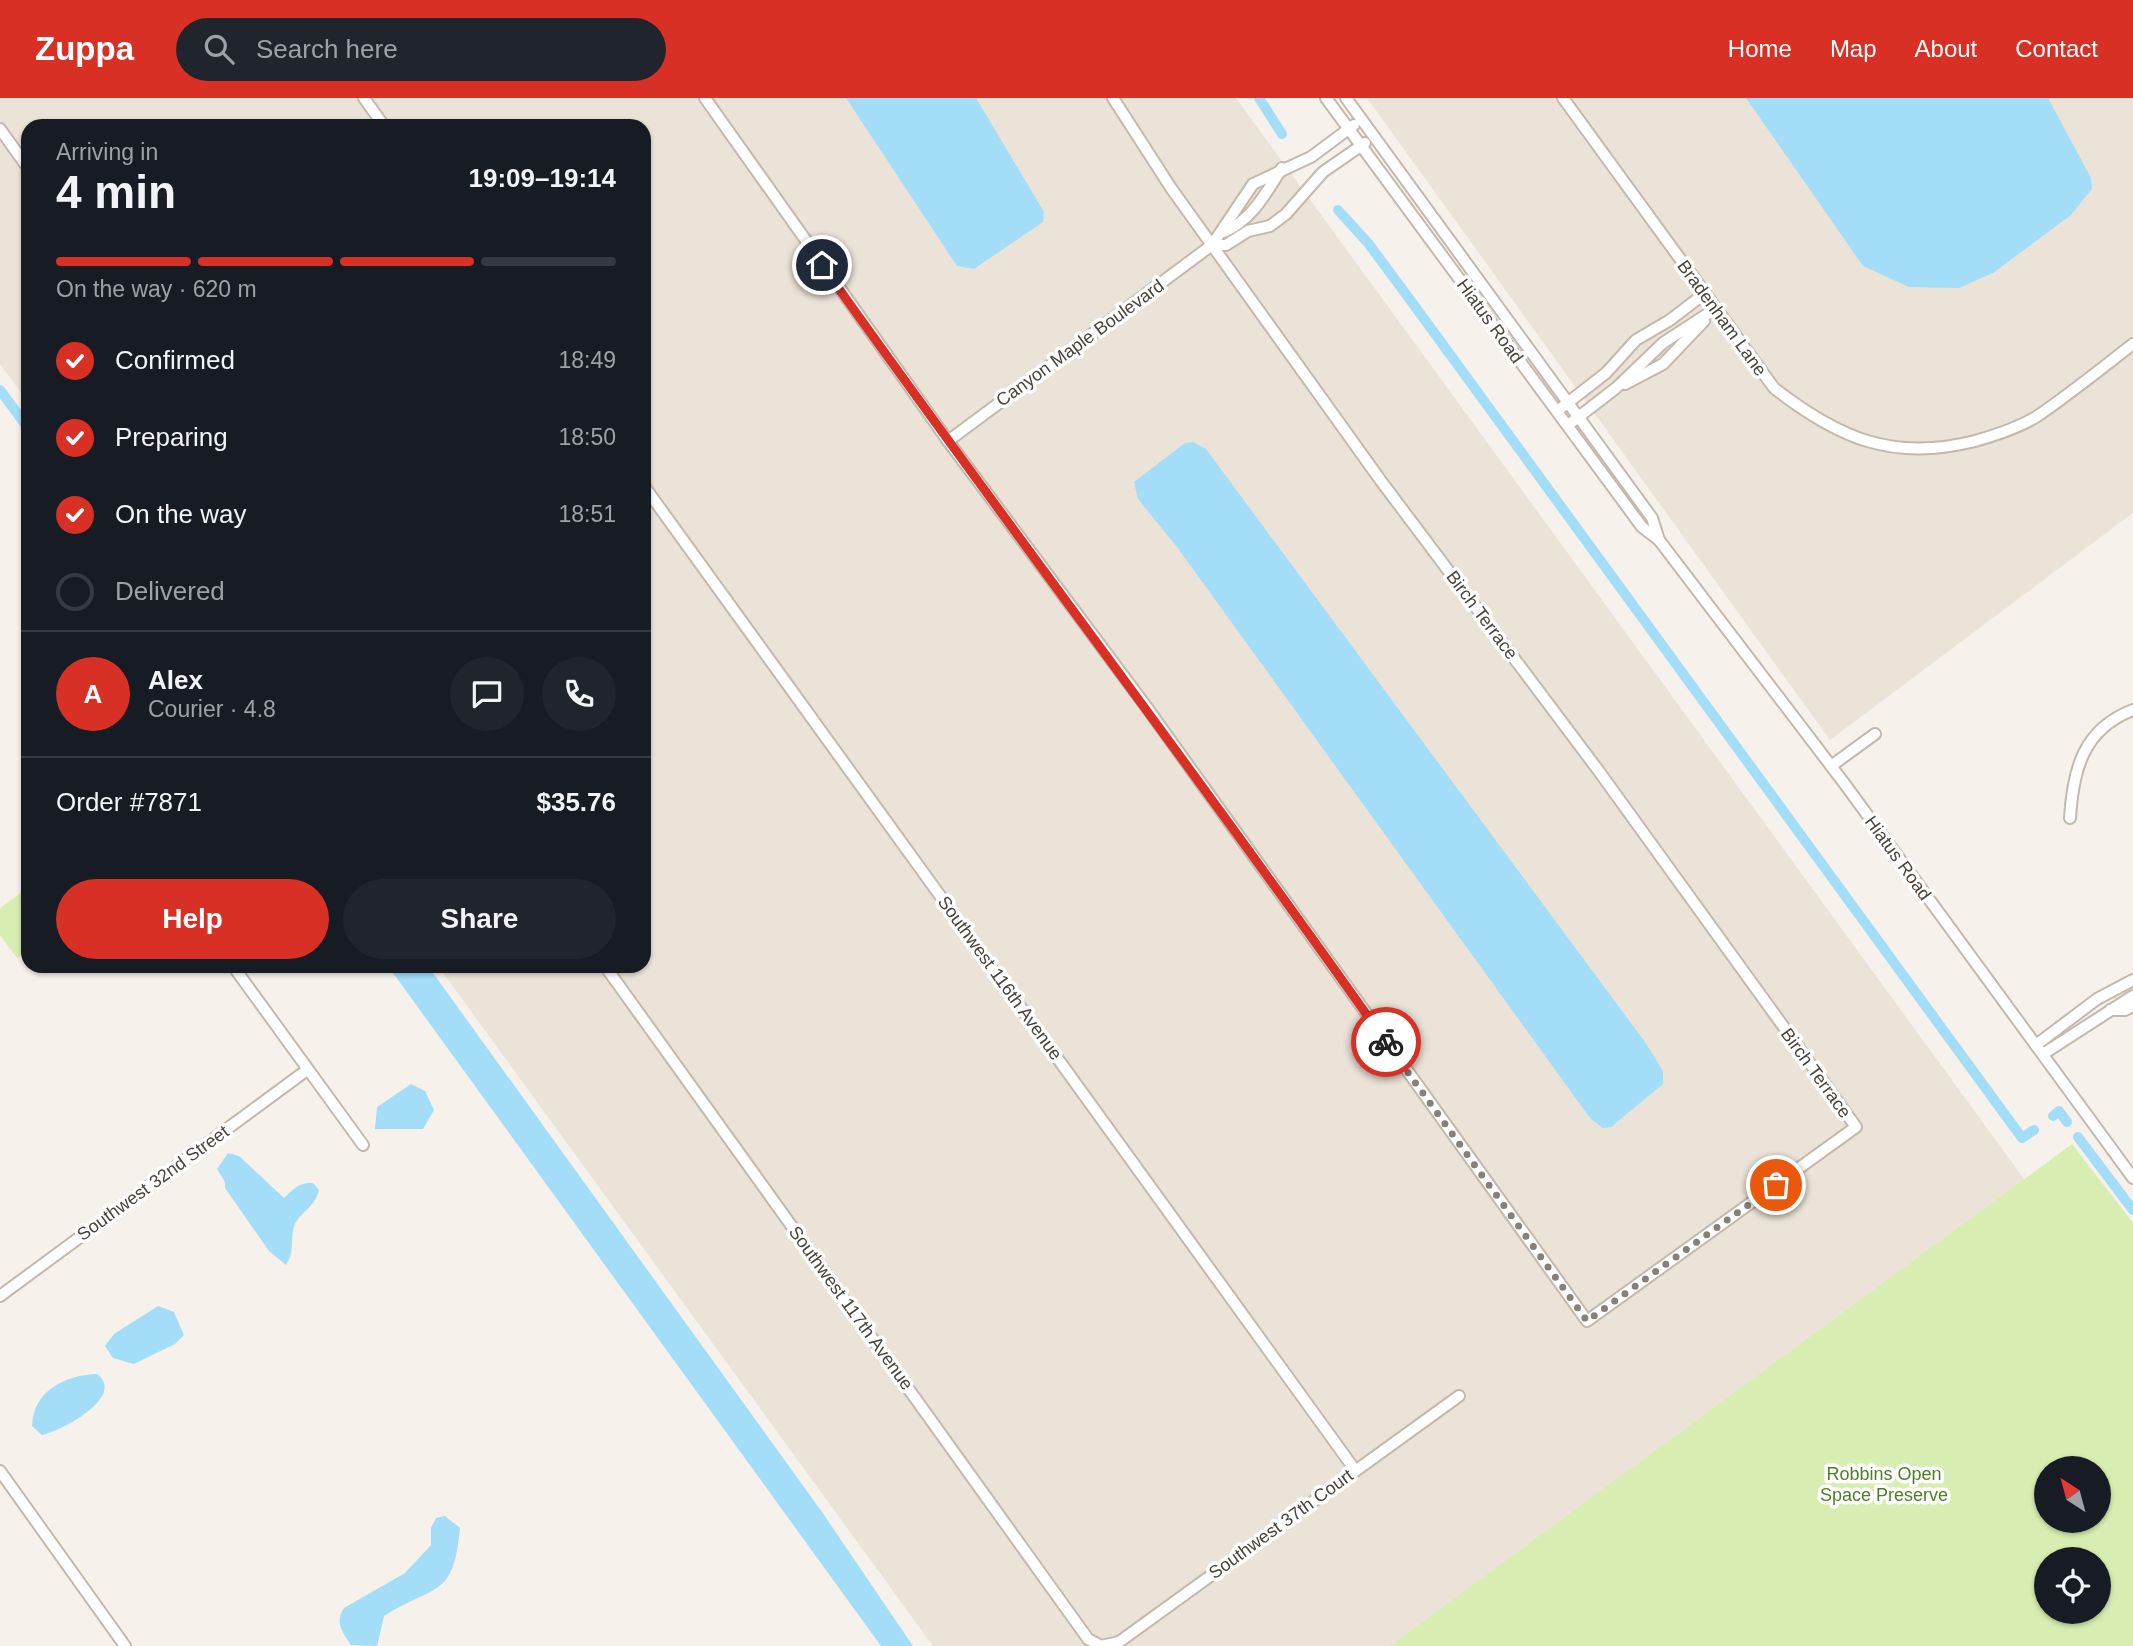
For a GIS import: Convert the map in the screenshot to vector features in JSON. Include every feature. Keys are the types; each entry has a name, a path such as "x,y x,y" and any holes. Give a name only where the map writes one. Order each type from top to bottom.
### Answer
{"street":[{"path":"364,98 379,119"},
{"path":"705,98 948,440"},
{"name":"Birch Terrace","path":"948,440 1161,728 1587,1321 1856,1127 1212,245 1113,98"},
{"name":"Hiatus Road","path":"1326,98 1642,527 1658,540 1831,766 2133,1178"},
{"name":"Hiatus Road","path":"1346,98 1652,518 1658,540"},
{"name":"Bradenham Lane","path":"1563,98 1774,388 1807,414 1856,439 1907,450 1942,449 1991,437 2037,416 2133,344"},
{"name":"Canyon Maple Boulevard","path":"948,440 1212,245 1253,184 1282,168 1311,157 1361,120"},
{"path":"0,129 21,158"},
{"name":"Canyon Maple Boulevard","path":"1212,245 1226,245 1248,231 1270,226 1286,214 1322,172 1373,137"},
{"name":"Canyon Maple Boulevard","path":"1221,233 1241,224 1254,211 1282,168"},
{"path":"1254,211 1270,226"},
{"path":"1556,412 1606,373 1632,344 1704,294"},
{"path":"1567,426 1616,388 1660,345 1715,309"},
{"path":"1616,388 1643,376 1670,356 1715,309"},
{"path":"1650,332 1670,356"},
{"name":"Southwest 116th Avenue","path":"651,496 1355,1470"},
{"path":"2070,818 2073,777 2089,745 2116,717 2133,710"},
{"path":"1831,766 1875,734"},
{"path":"238,973 363,1145"},
{"name":"Southwest 117th Avenue","path":"610,973 1088,1639 1101,1646"},
{"path":"2039,1050 2097,999 2133,980"},
{"path":"2039,1050 2133,996"},
{"path":"2110,1010 2125,1010 2133,1006"},
{"name":"Southwest 32nd Street","path":"0,1296 307,1070"},
{"name":"Southwest 37th Court","path":"1101,1646 1119,1642 1459,1396"},
{"path":"0,1471 125,1646"}],"shaded area":[{"path":"0,98 1236,98 2027,1183 1393,1646 933,1646 443,973 651,973 651,119 21,119 21,392 0,364"},
{"path":"1367,98 2133,98 2133,513 1830,740"}],"green space":[{"path":"21,893 21,955 17,958 0,935 0,908"},
{"name":"Robbins Open Space Preserve","path":"2072,1144 2133,1223 2133,1646 1390,1646"}],"water":[{"path":"846,98 976,98 1044,212 1043,222 974,269 957,266"},
{"path":"1746,98 2048,98 2091,178 2092,189 2071,215 1993,273 1959,288 1909,287 1863,266"},
{"path":"1193,442 1206,449 1645,1042 1663,1071 1663,1084 1611,1127 1603,1128 1590,1118 1177,547 1138,499 1134,482 1185,443"},
{"path":"393,973 433,973 822,1512 913,1646 881,1646"},
{"path":"411,1084 425,1091 434,1110 423,1129 375,1129 377,1107"},
{"path":"228,1153 239,1156 284,1198 304,1184 313,1183 319,1190 294,1227 286,1265 269,1251 225,1188 225,1182 217,1169"},
{"path":"158,1306 174,1312 184,1335 175,1344 134,1364 113,1358 105,1346 114,1334"},
{"path":"97,1374 104,1383 104,1392 88,1411 63,1427 42,1435 32,1426 38,1403 53,1387 74,1377"},
{"path":"445,1516 460,1528 457,1551 447,1579 429,1593 384,1616 377,1646 351,1645 340,1623 344,1608 405,1573 431,1545 431,1528 436,1518"}],"waterway":[{"path":"1259,98 1282,134"},
{"path":"1338,210 1368,243 1411,301 2022,1138 2034,1130"},
{"path":"0,390 21,418"},
{"path":"2053,1116 2059,1111 2067,1122"},
{"path":"2078,1137 2133,1210"}],"way so far":[{"path":"1386,1042 1587,1321 1776,1185"}],"route":[{"path":"822,265 1307,929 1386,1042"}]}
